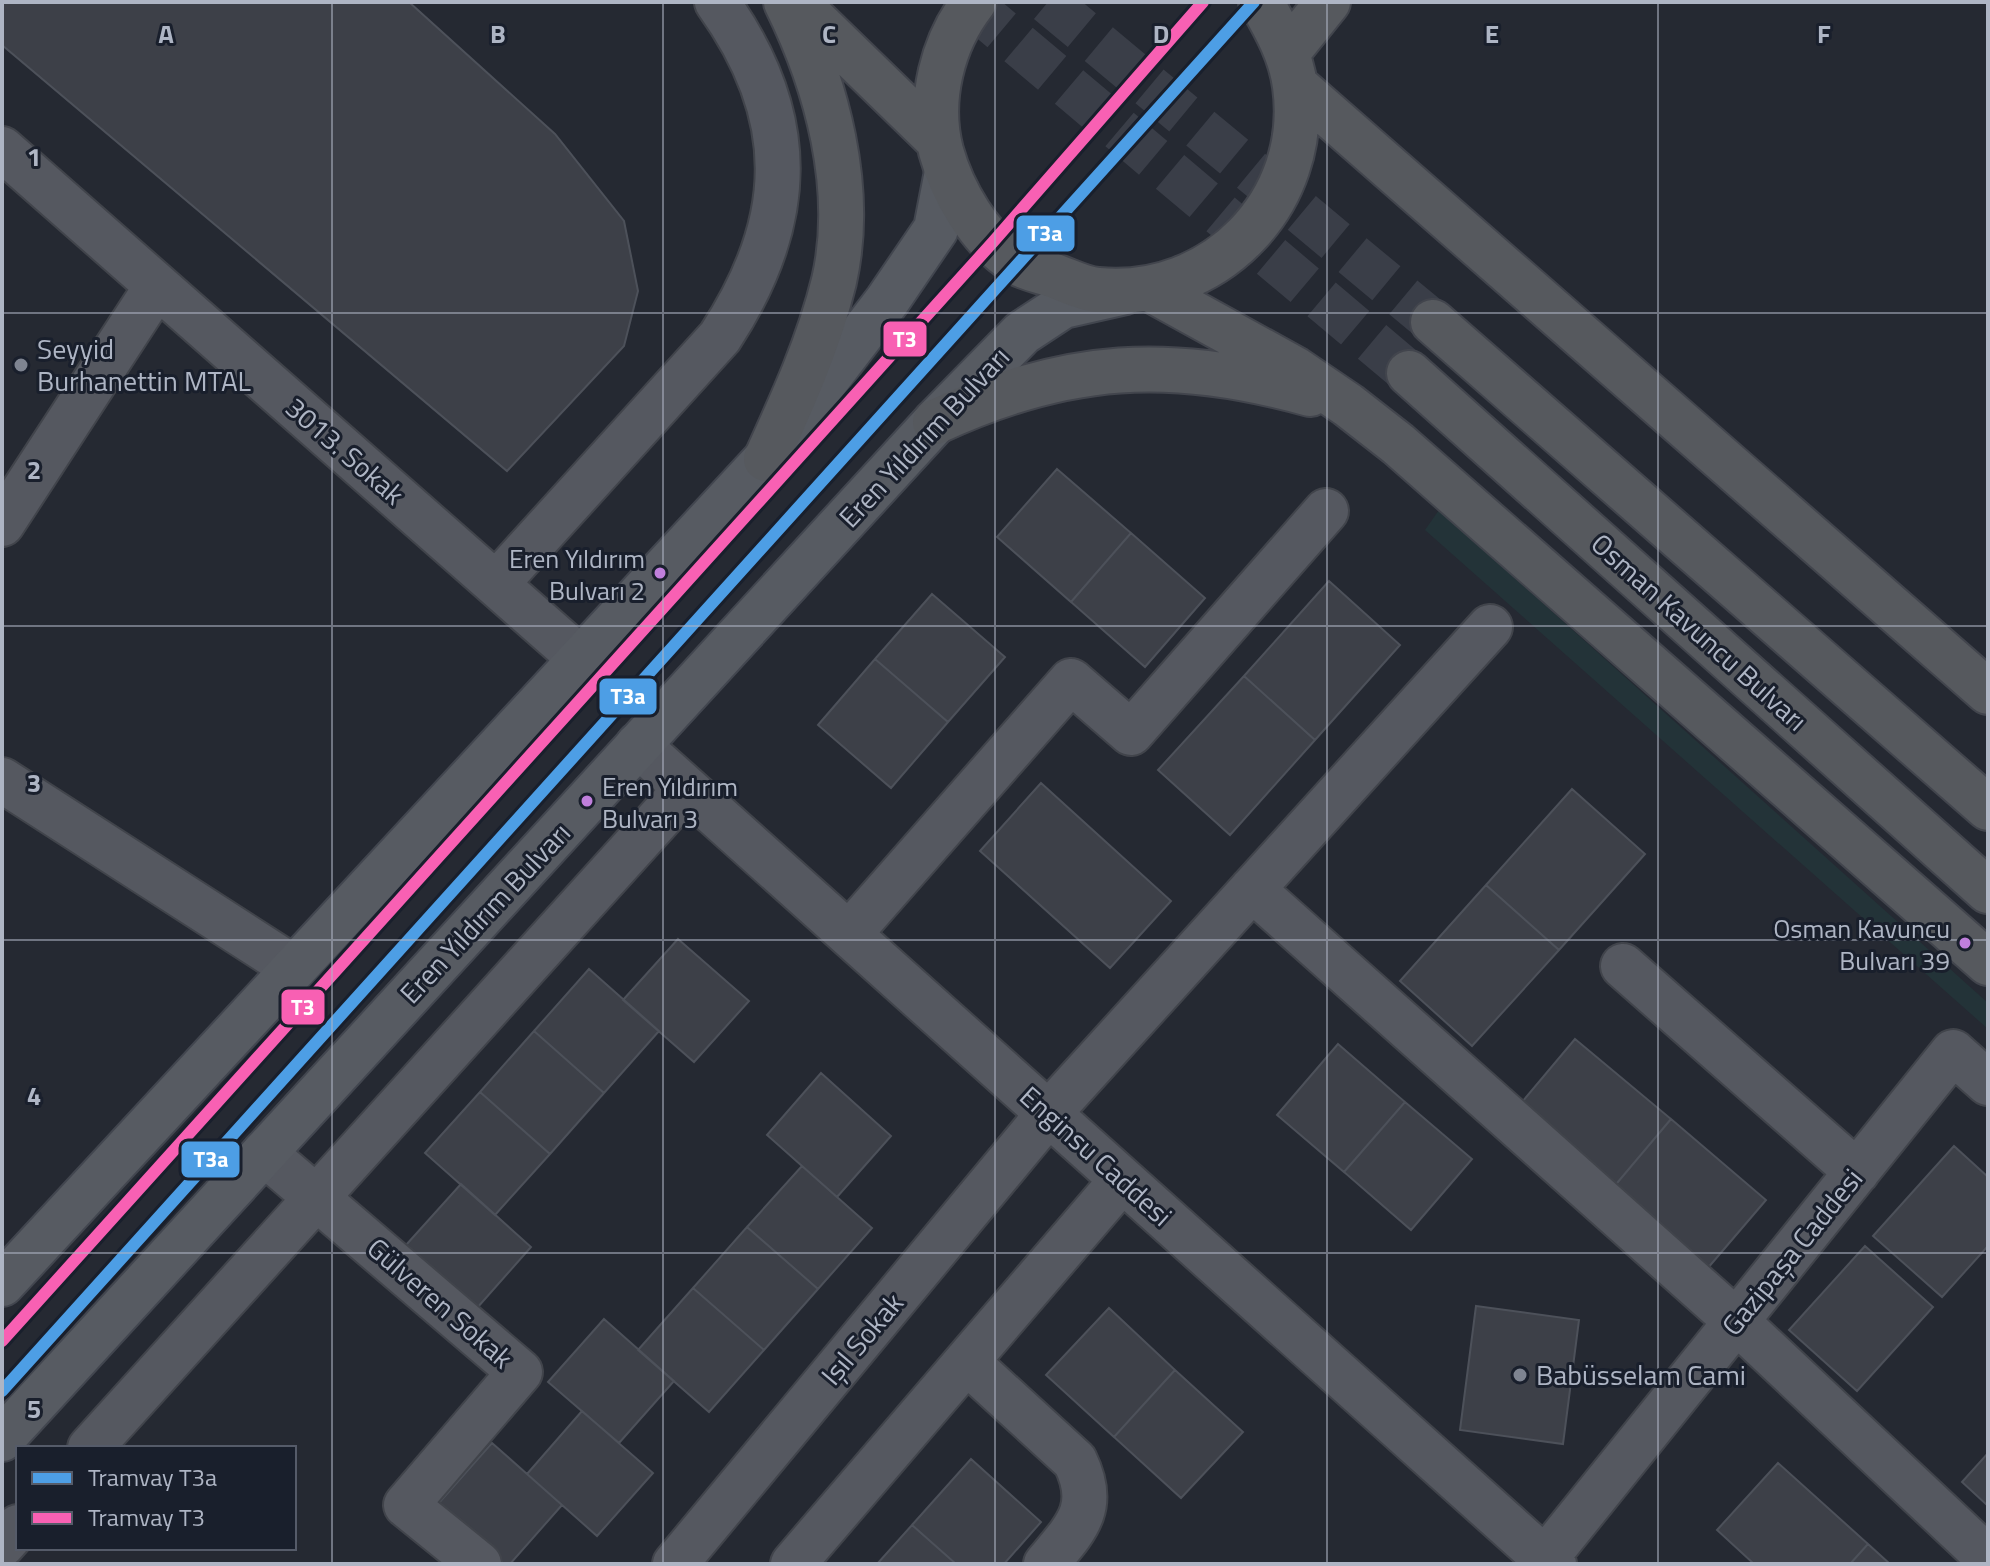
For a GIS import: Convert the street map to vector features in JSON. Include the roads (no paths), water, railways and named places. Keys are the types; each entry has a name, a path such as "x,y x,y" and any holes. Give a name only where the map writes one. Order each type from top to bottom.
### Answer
{"highway":[{"path":"766,459 808,361 825,310 834,281 841,218 828,117 815,71 786,2"},
{"path":"796,2 942,156"},
{"path":"974,2 950,42 940,73 936,106 942,156 960,202 993,242 1018,263 1095,290 1138,290 1192,276 1221,259 1246,237 1267,212 1283,183 1297,118 1291,69 1261,2"},
{"path":"1291,69 1328,2"},
{"path":"1291,69 1988,692"},
{"path":"1138,290 1295,369 1398,444 1988,963"},
{"name":"Osman Kavuncu Bulvarı","path":"1433,322 1988,808"},
{"path":"935,422 975,403 1029,385 1083,373 1135,368 1222,374 1285,387 1348,405"},
{"name":"Osman Kavuncu Bulvarı","path":"1409,373 1988,891"}],"main road":[{"path":"2,1284 766,459 887,301 936,229 942,156"},
{"name":"Eren Yıldırım Bulvarı","path":"2,1439 935,422 1022,333 1063,306 1138,290"}],"street":[{"path":"496,584 720,337 741,305 758,270 775,212 777,144 763,87 750,55 717,2"},
{"name":"3013. Sokak","path":"2,149 581,659"},
{"path":"2,524 157,286"},
{"path":"849,934 1071,681 1131,733 1326,511"},
{"name":"Işıl Sokak","path":"675,1564 1049,1113 1490,627"},
{"name":"Enginsu Caddesi","path":"638,745 1546,1562"},
{"path":"2,780 294,968"},
{"path":"92,1446 686,789"},
{"path":"1252,889 1736,1321 1988,1558"},
{"path":"1623,966 1857,1172"},
{"name":"Gazipaşa Caddesi","path":"1546,1562 1953,1052 1988,1083"},
{"name":"Gülveren Sokak","path":"264,1153 520,1372 406,1505 479,1564"},
{"path":"793,1564 1122,1180"},
{"path":"967,1362 1075,1461 1082,1476 1086,1491 1084,1510 1077,1527 1046,1564"},
{"path":"2,1545 16,1529"}],"tunnel":[{"path":"968,2 1409,373"},
{"path":"1048,2 1433,322"}],"tram line":[{"name":"T3","path":"2,1341 993,242 1203,2"},
{"name":"T3a","path":"2,1391 1254,2"}],"place":[{"name":"Seyyid Burhanettin MTAL","path":"21,365"},
{"name":"Eren Yıldırım Bulvarı 2","path":"660,573"},
{"name":"Eren Yıldırım Bulvarı 3","path":"587,801"},
{"name":"Osman Kavuncu Bulvarı 39","path":"1965,943"},
{"name":"Babüsselam Cami","path":"1520,1375"}]}
